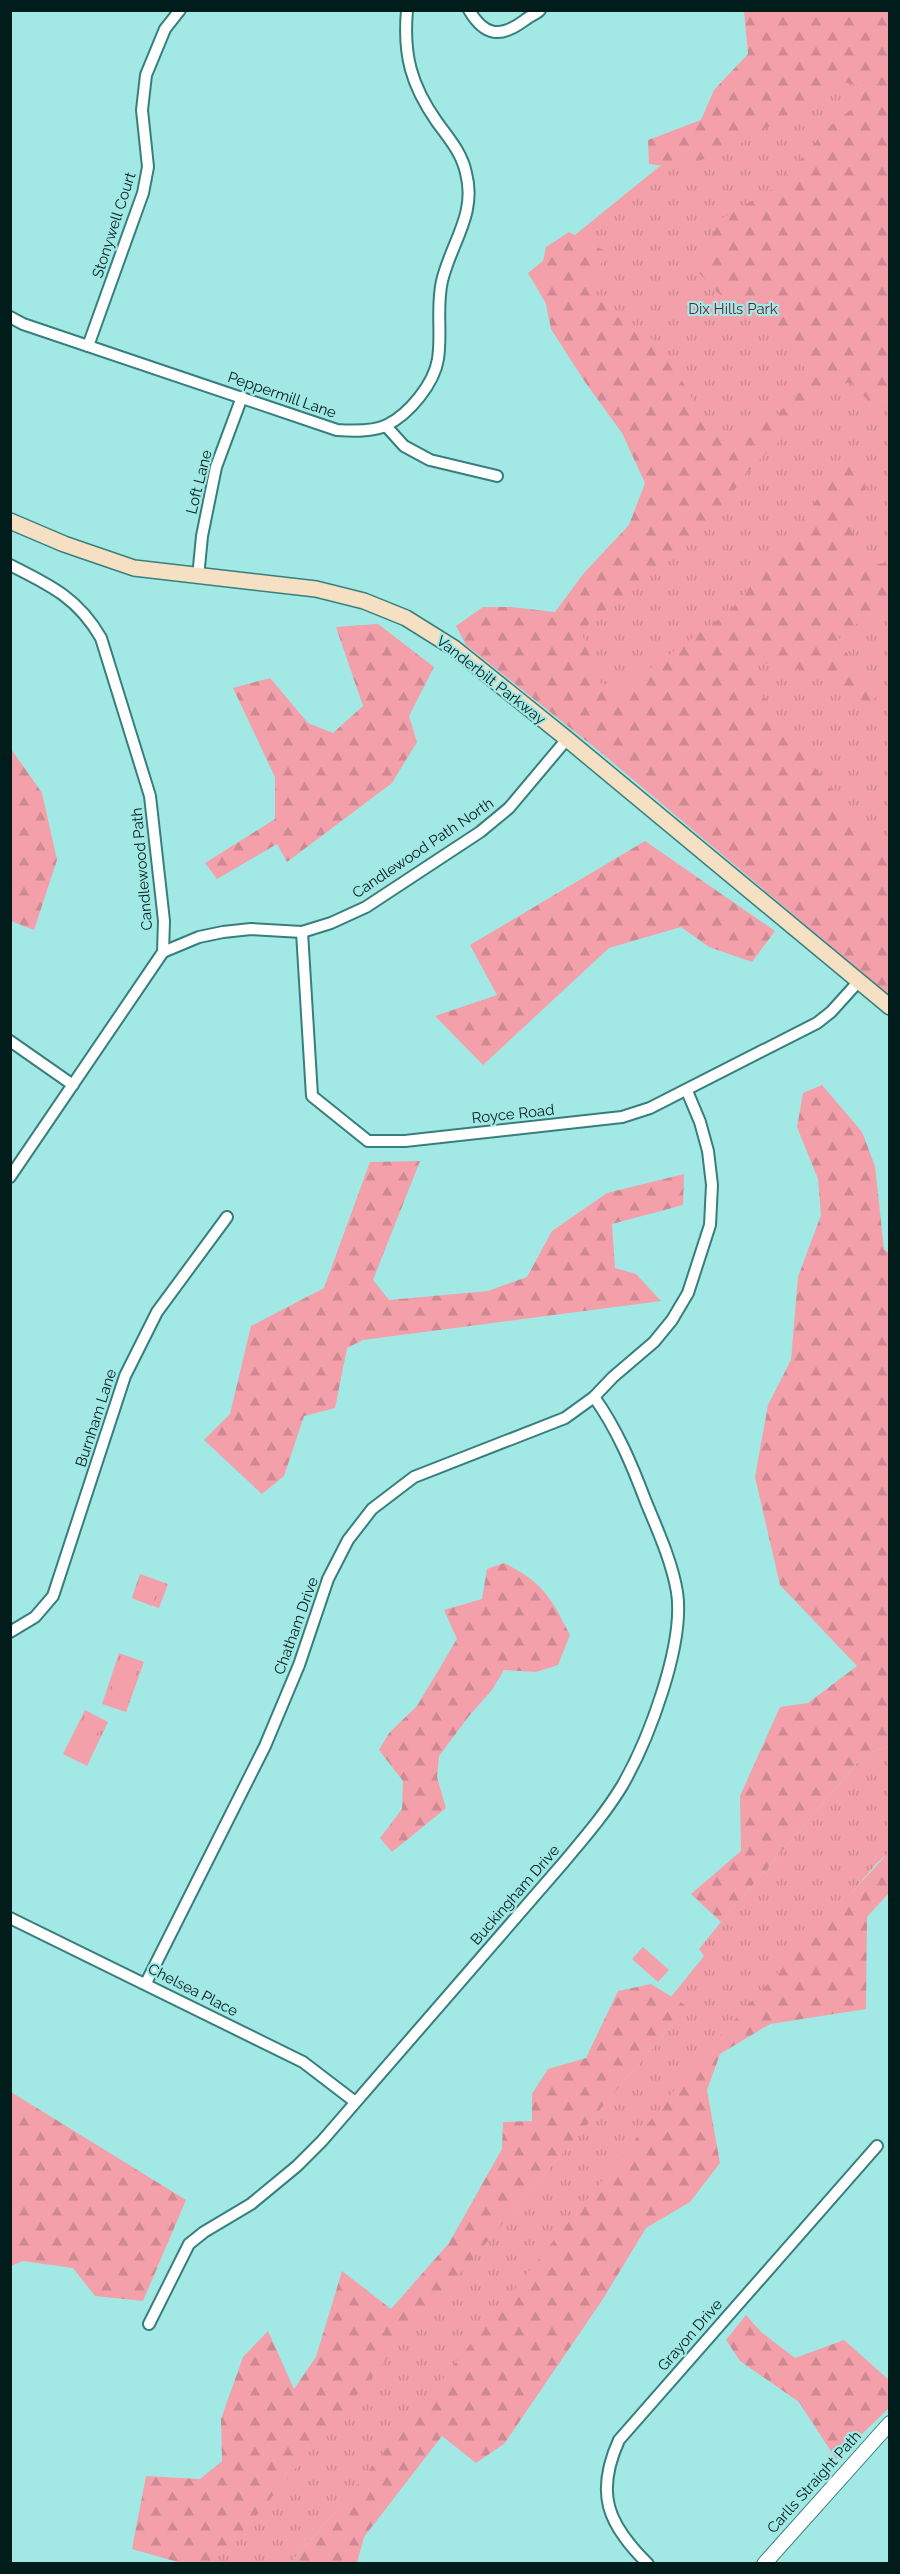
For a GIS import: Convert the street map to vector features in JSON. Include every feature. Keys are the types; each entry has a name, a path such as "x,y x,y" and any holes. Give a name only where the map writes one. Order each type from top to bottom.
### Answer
{"main road":[{"name":"Vanderbilt Parkway","path":"10,521 64,544 134,568 316,590 364,601 406,618 454,648 890,1007"}],"street":[{"name":"Stonywell Court","path":"88,346 143,193 147,168 142,110 146,75 165,29 180,10"},
{"name":"Peppermill Lane","path":"10,317 23,324 337,430 358,431 386,426 416,403 430,382 438,360 439,302 443,280 468,213 470,192 466,171 456,149 427,108 415,84 405,37 407,10"},
{"path":"469,10 475,21 484,29 495,32 506,32 542,11"},
{"name":"Loft Lane","path":"198,577 202,536 216,467 242,397"},
{"path":"386,426 404,446 430,460 497,476"},
{"name":"Candlewood Path","path":"10,565 56,588 71,599 90,618 101,638 150,796 164,921 163,952"},
{"name":"Candlewood Path North","path":"163,952 198,938 223,932 251,929 302,932 331,923 366,907 480,832 509,808 567,739"},
{"name":"Royce Road","path":"302,932 312,1096 368,1141 405,1141 622,1117 650,1108 817,1023 831,1012 859,981"},
{"path":"10,1177 163,952"},
{"path":"10,1041 73,1085"},
{"name":"Chatham Drive","path":"146,1983 265,1746 299,1665 328,1579 348,1540 372,1509 414,1477 565,1418 594,1397 613,1377 654,1342 672,1320 688,1293 710,1225 712,1185 708,1151 700,1122 687,1091"},
{"name":"Burnham Lane","path":"10,1632 36,1617 53,1596 125,1376 139,1344 157,1312 227,1217"},
{"name":"Buckingham Drive","path":"148,2324 189,2244 204,2232 251,2204 297,2166 322,2141 601,1817 632,1766 666,1680 677,1636 677,1593 662,1541 634,1470 614,1425 594,1397"},
{"name":"Chelsea Place","path":"10,1918 303,2062 354,2102"},
{"name":"Grayon Drive","path":"648,2564 627,2543 612,2517 606,2490 608,2464 619,2440 877,2146"},
{"name":"Carlls Straight Path","path":"764,2564 890,2423"}],"green space":[{"name":"Dix Hills Park","path":"744,11 889,11 889,411 868,400 849,382 830,392 755,464 708,523 581,631 600,683 621,689 729,612 782,548 844,462 860,467 866,488 853,519 853,554 866,566 884,563 889,556 889,609 837,633 852,663 873,684 876,697 869,704 829,682 798,669 769,663 756,665 759,690 843,806 889,854 889,995 599,751 466,645 456,626 483,607 511,607 555,612 584,573 629,525 645,483 622,433 585,382 551,329 540,275 546,247 569,232 605,251 602,262 589,280 601,302 663,347 701,414 730,441 774,417 800,392 805,368 789,344 718,293 698,272 719,220 776,187 832,124 860,103 860,86 843,82 733,148 680,168 649,164 648,140 701,120 714,90 748,54"},
{"name":"Dix Hills Park","path":"889,11 889,987 548,635 660,497 528,273 776,72"},
{"path":"378,624 434,667 409,716 417,742 392,783 287,862 277,844 217,879 205,863 275,819 275,777 233,688 270,678 308,723 333,733 363,706 336,627"},
{"path":"11,749 42,793 57,860 34,930 11,921"},
{"path":"645,841 775,931 752,962 709,947 681,927 609,948 483,1065 435,1016 497,995 470,945"},
{"path":"822,1085 862,1132 875,1166 884,1249 889,1253 889,1746 865,1754 721,1922 691,1894 741,1851 740,1796 780,1707 808,1703 857,1666 780,1585 755,1477 768,1405 791,1360 798,1277 821,1215 818,1179 797,1127 803,1093"},
{"path":"420,1161 373,1280 389,1300 488,1291 527,1277 552,1231 607,1193 684,1174 683,1205 612,1224 615,1268 636,1274 661,1301 363,1340 347,1348 335,1408 304,1416 284,1476 262,1494 204,1440 230,1414 251,1326 324,1288 370,1162"},
{"path":"504,1563 537,1584 551,1601 570,1635 558,1665 536,1672 504,1670 492,1690 439,1756 437,1777 446,1808 392,1852 380,1838 402,1809 403,1781 379,1750 389,1733 417,1706 457,1639 444,1610 482,1599 487,1569"},
{"path":"140,1574 168,1584 159,1608 132,1598"},
{"path":"143,1578 162,1585 159,1593 140,1586"},
{"path":"136,1587 156,1594 152,1606 132,1598"},
{"path":"119,1653 144,1662 126,1712 102,1704"},
{"path":"121,1662 137,1668 126,1702 110,1696"},
{"path":"85,1710 108,1722 87,1766 63,1754"},
{"path":"88,1717 102,1724 84,1757 71,1750"},
{"path":"889,1746 889,1852 875,1865 333,2515 290,2563 210,2564 663,2036 684,2005 671,1997 704,1956 699,1949 721,1922 865,1754"},
{"path":"889,1852 889,1893 867,1917 866,2009 770,2024 720,2054 707,2090 720,2163 690,2202 646,2228 603,2299 504,2444 476,2463 442,2436 364,2537 357,2563 290,2563 333,2515 707,2050"},
{"path":"643,1947 669,1970 658,1982 632,1959"},
{"path":"651,1984 685,2005 663,2036 374,2374 246,2528 211,2563 181,2563 132,2549 146,2476 200,2479 222,2461 221,2419 243,2357 268,2331 294,2389 316,2357 342,2271 391,2309 449,2243 502,2149 503,2122 532,2121 532,2094 548,2069 586,2058 618,1991"},
{"path":"11,2092 186,2200 143,2301 95,2296 73,2268 23,2261 11,2266"},
{"path":"746,2315 761,2332 795,2358 844,2340 889,2380 889,2408 836,2459 799,2402 740,2361 726,2340"}]}
